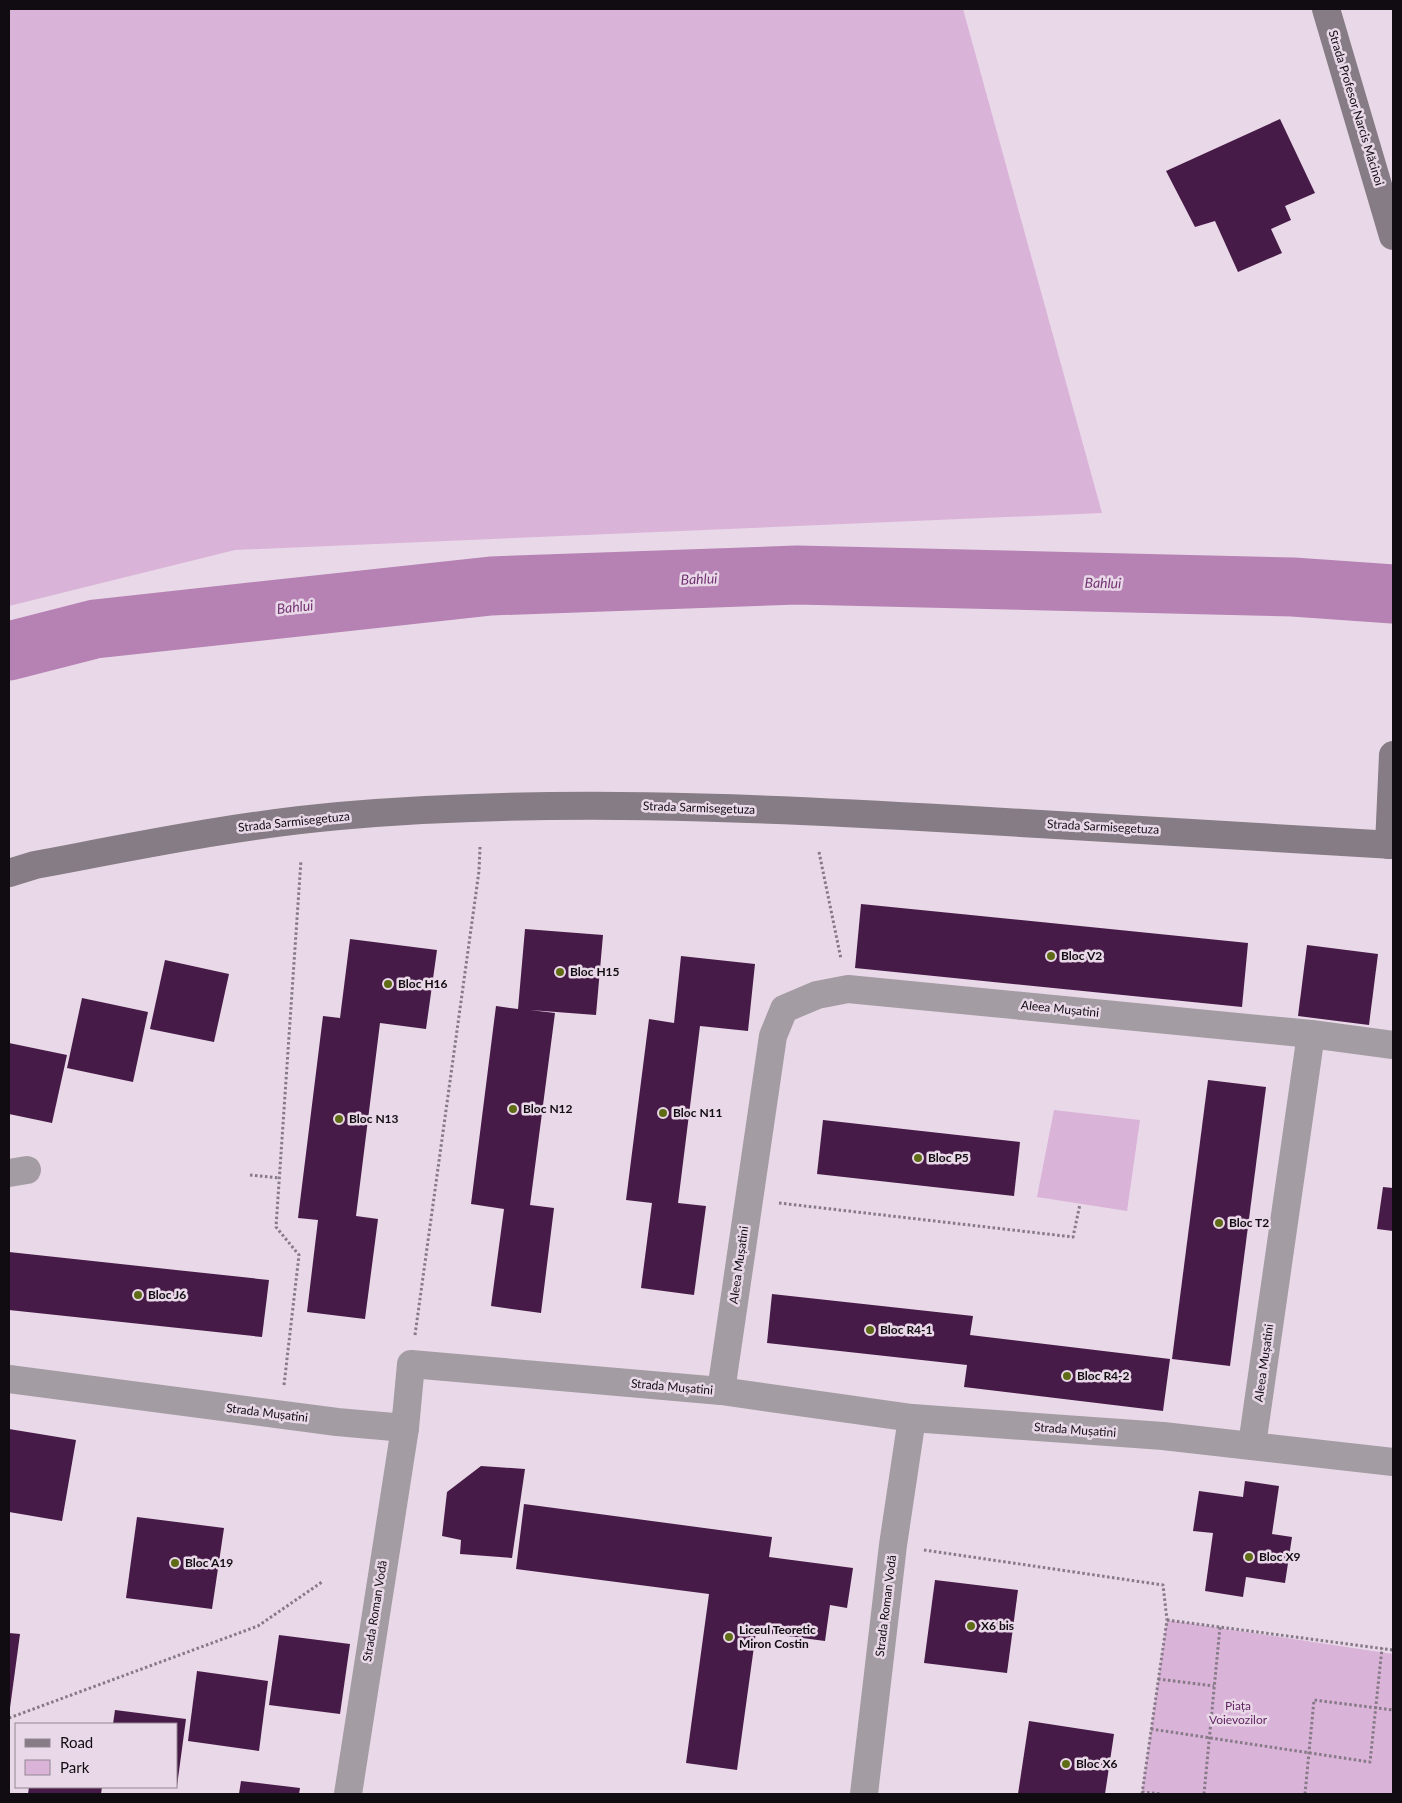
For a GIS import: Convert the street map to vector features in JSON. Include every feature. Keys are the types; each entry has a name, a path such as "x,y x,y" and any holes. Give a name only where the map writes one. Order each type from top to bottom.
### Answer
{"street":[{"name":"Strada Profesor Narcis Măcinoi","path":"1326,9 1393,236"},
{"path":"1391,845 1393,755"},
{"name":"Strada Sarmisegetuza","path":"9,873 35,865 228,829 339,816 476,808 590,805 824,811 1391,845"},
{"name":"Aleea Mușatini","path":"720,1391 773,1036 784,1009 817,995 848,989 1310,1034 1252,1445"},
{"path":"1310,1034 1393,1045"},
{"path":"405,1428 411,1364"},
{"name":"Strada Mușatini","path":"411,1364 720,1391 912,1418 1163,1436 1393,1462"},
{"name":"Strada Mușatini","path":"9,1379 281,1415 405,1428"},
{"name":"Strada Roman Vodă","path":"864,1794 893,1545 912,1418"},
{"name":"Strada Roman Vodă","path":"348,1794 405,1428"}],"path":[{"path":"411,1364 480,871 480,847"},
{"path":"819,852 848,989"},
{"path":"281,1415 298,1255 276,1227 301,860"},
{"path":"250,1175 279,1178"},
{"path":"749,1200 1073,1237 1080,1204"},
{"path":"893,1545 1162,1585 1167,1620 1142,1793 1161,1794"},
{"path":"9,1718 258,1626 322,1582"},
{"path":"1167,1620 1393,1650"},
{"path":"1204,1794 1220,1627"},
{"path":"1151,1729 1370,1762 1382,1648"},
{"path":"1158,1679 1214,1686"},
{"path":"1305,1794 1314,1700 1393,1710"}],"green space":[{"path":"9,9 963,9 1102,513 235,550 9,606"},
{"path":"1054,1110 1140,1120 1127,1211 1037,1197"},
{"name":"Piața Voievozilor","path":"1167,1620 1393,1654 1393,1794 1164,1794 1142,1792"}],"building":[{"path":"1280,119 1315,193 1285,206 1291,220 1271,229 1282,253 1238,272 1215,221 1195,227 1166,171"},
{"name":"Bloc V2","path":"861,904 1248,943 1242,1007 855,968"},
{"name":"Bloc N12","path":"525,929 603,935 596,1015 530,1010 555,1013 530,1205 554,1208 541,1313 491,1306 504,1209 471,1204 496,1006 518,1009"},
{"name":"Bloc N13","path":"350,939 437,950 426,1029 380,1023 356,1216 378,1219 365,1319 307,1312 318,1220 298,1218 323,1016 340,1018"},
{"path":"1307,945 1378,954 1369,1025 1298,1016"},
{"name":"Bloc N11","path":"681,956 755,964 748,1031 700,1026 678,1203 706,1206 694,1295 641,1288 652,1203 626,1200 649,1019 674,1023"},
{"path":"165,960 229,974 214,1042 150,1029"},
{"path":"82,998 148,1012 133,1082 67,1068"},
{"path":"9,1043 67,1055 52,1123 9,1114"},
{"name":"Bloc T2","path":"1208,1080 1266,1087 1230,1366 1172,1359"},
{"name":"Bloc P5","path":"823,1120 1020,1142 1014,1196 817,1174"},
{"path":"1383,1187 1393,1188 1393,1231 1377,1229"},
{"name":"Bloc J6","path":"9,1252 269,1280 262,1337 9,1310"},
{"path":"772,1294 973,1316 970,1335 1170,1359 1163,1411 964,1387 967,1365 767,1343"},
{"path":"9,1429 76,1440 62,1521 9,1512"},
{"path":"481,1466 525,1469 512,1558 460,1554 461,1540 442,1536 447,1492"},
{"name":"Bloc X9","path":"1245,1481 1279,1486 1272,1534 1292,1537 1285,1583 1246,1577 1243,1597 1205,1591 1213,1533 1193,1531 1199,1491 1243,1497"},
{"name":"Liceul Teoretic Miron Costin","path":"524,1504 772,1537 769,1557 853,1568 847,1608 830,1605 825,1641 756,1632 737,1770 686,1763 709,1594 516,1569"},
{"name":"Bloc A19","path":"137,1517 224,1528 212,1609 126,1598"},
{"name":"X6 bis","path":"935,1580 1018,1590 1007,1673 924,1663"},
{"path":"9,1633 20,1634 10,1708 9,1708"},
{"path":"279,1635 350,1644 340,1714 269,1705"},
{"path":"197,1671 268,1681 259,1751 188,1741"},
{"path":"115,1710 186,1719 178,1779 178,1723 113,1723"},
{"name":"Bloc X6","path":"1029,1721 1114,1734 1105,1794 1018,1794"},
{"path":"241,1781 300,1788 299,1794 239,1794"},
{"path":"29,1788 102,1788 101,1794 28,1794"}],"waterway":[{"name":"Bahlui","path":"9,651 95,629 491,586 797,575 1293,587 1393,594"}],"place":[{"name":"Bloc V2","path":"1051,956"},
{"name":"Bloc H15","path":"560,972"},
{"name":"Bloc H16","path":"388,984"},
{"name":"Bloc N12","path":"513,1109"},
{"name":"Bloc N11","path":"663,1113"},
{"name":"Bloc N13","path":"339,1119"},
{"name":"Bloc P5","path":"918,1158"},
{"name":"Bloc T2","path":"1219,1223"},
{"name":"Bloc J6","path":"138,1295"},
{"name":"Bloc R4-1","path":"870,1330"},
{"name":"Bloc R4-2","path":"1067,1376"},
{"name":"Bloc X9","path":"1249,1557"},
{"name":"Bloc A19","path":"175,1563"},
{"name":"X6 bis","path":"971,1626"},
{"name":"Liceul Teoretic Miron Costin","path":"729,1637"},
{"name":"Bloc X6","path":"1066,1764"}]}
